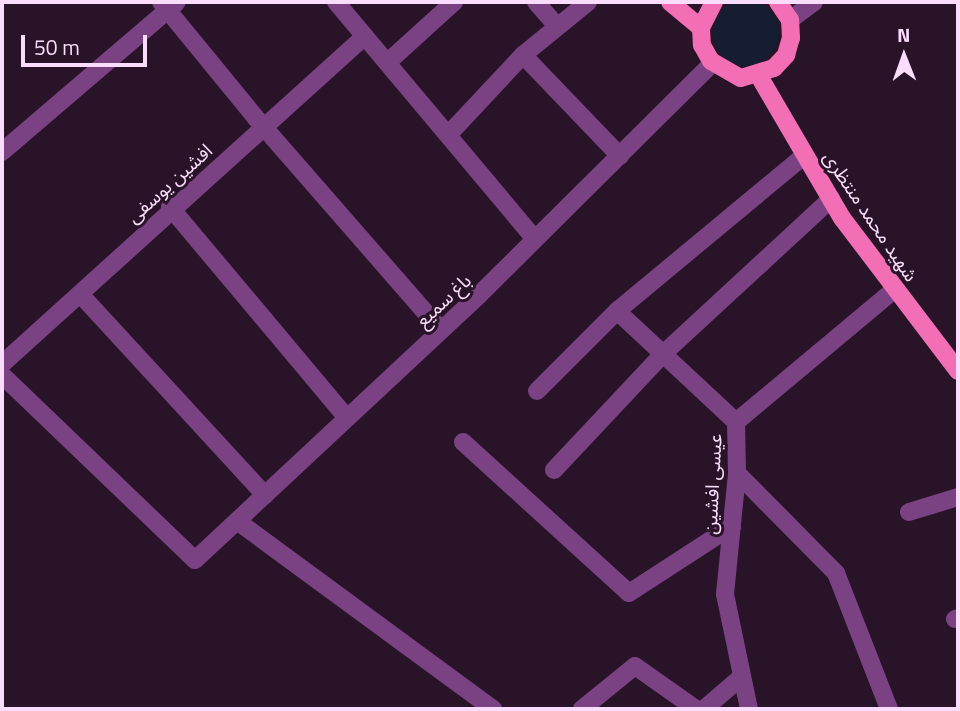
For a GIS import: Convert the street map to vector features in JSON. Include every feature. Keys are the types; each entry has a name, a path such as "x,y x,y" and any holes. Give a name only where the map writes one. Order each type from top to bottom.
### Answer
{"main road":[{"path":"670,2 701,28"},
{"path":"714,2 701,28 702,45 713,63 741,78 759,76 775,68 786,55 791,38 790,20 778,2"},
{"name":"شهید محمد منتظری","path":"759,76 831,199 894,290 958,371"}],"street":[{"path":"336,2 390,61 535,239"},
{"path":"390,61 454,2"},
{"path":"536,2 557,26"},
{"path":"449,134 523,55 589,2"},
{"path":"790,20 814,2"},
{"path":"2,152 169,4 265,127 441,330"},
{"name":"افشین یوسفی","path":"2,364 81,295 170,207 265,127 365,36"},
{"path":"523,55 620,156"},
{"name":"باغ سمیع","path":"2,375 195,561 441,330 713,63"},
{"path":"537,391 617,311 805,155"},
{"path":"554,470 663,354 831,199"},
{"path":"170,207 347,418"},
{"name":"عیسی افشین","path":"749,709 740,678 725,594 737,473 736,422 894,290"},
{"path":"81,295 264,495"},
{"path":"617,311 736,422"},
{"path":"463,442 629,593 732,526"},
{"path":"737,473 836,573 889,709"},
{"path":"909,512 958,496"},
{"path":"237,521 493,709"},
{"path":"582,709 635,666 695,709"},
{"path":"704,709 740,678"}],"shaded area":[{"path":"739,0 753,0 765,5 774,14 779,33 777,46 770,57 753,66 739,66 727,61 718,52 713,40 713,26 718,14 727,5"}]}
